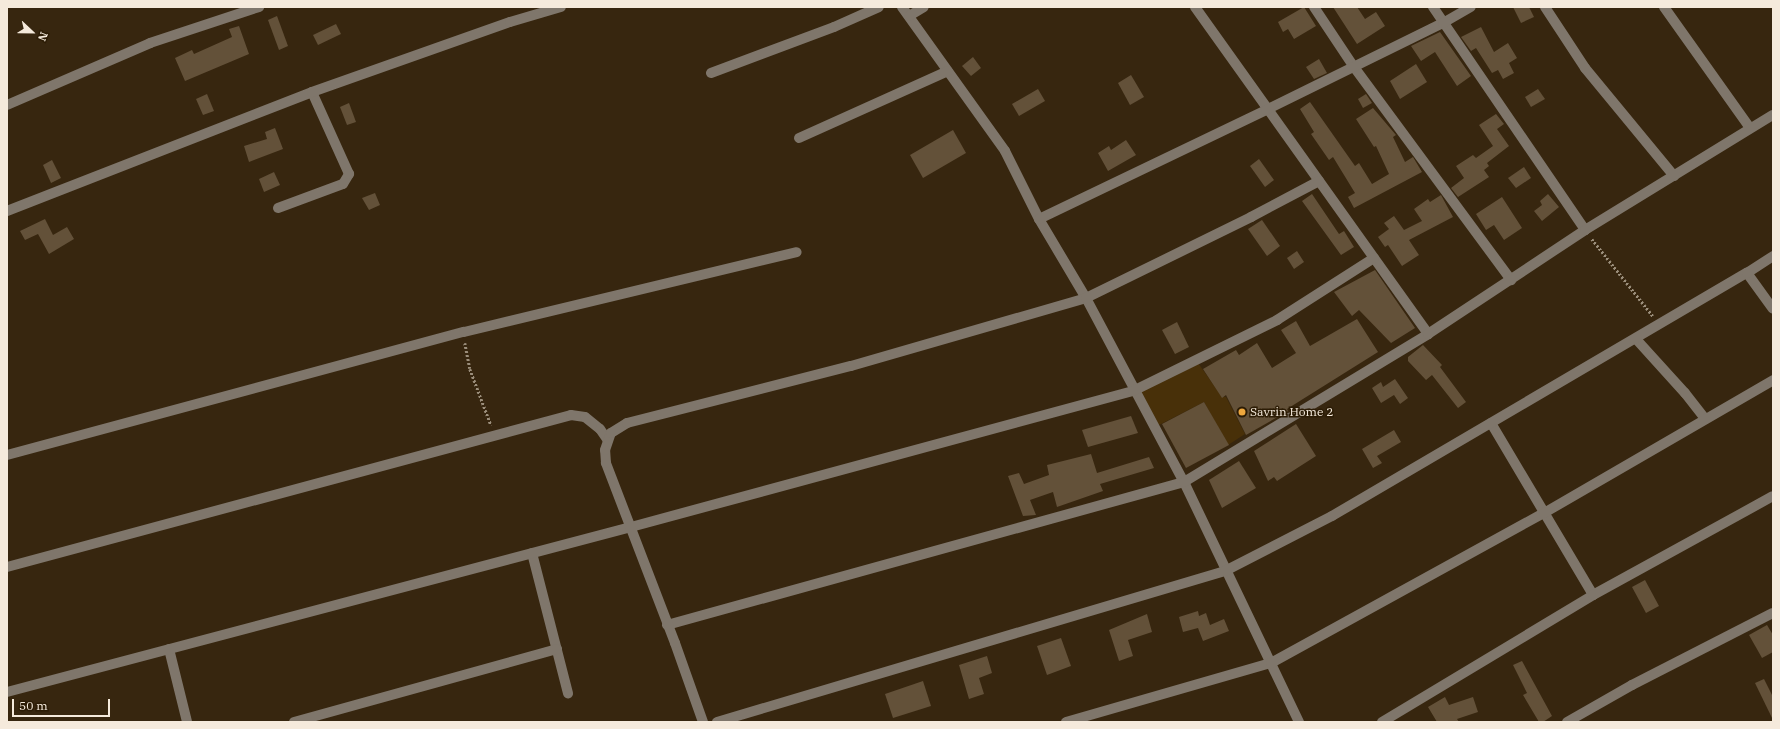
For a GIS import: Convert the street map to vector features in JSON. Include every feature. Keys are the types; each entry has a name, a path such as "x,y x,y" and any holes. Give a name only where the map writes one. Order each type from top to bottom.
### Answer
{"street":[{"path":"7,105 150,43 259,7"},
{"path":"7,211 312,92 510,22 561,7"},
{"path":"711,73 834,27 879,7"},
{"path":"902,7 1005,151 1039,219 1086,298 1133,390 1184,482 1225,571 1299,722"},
{"path":"909,16 924,7"},
{"path":"1195,7 1266,110 1320,181 1428,334"},
{"path":"1314,7 1354,67 1510,280"},
{"path":"1433,7 1585,230"},
{"path":"1039,219 1354,67 1443,23 1471,7"},
{"path":"1545,7 1586,68 1674,176"},
{"path":"1664,7 1750,128"},
{"path":"799,138 948,71"},
{"path":"278,208 343,184 349,174 312,92"},
{"path":"667,624 1184,482 1428,334 1585,230 1773,115"},
{"path":"702,722 667,624 606,463 605,450 607,440 611,433 627,423 851,366 1086,298 1320,181"},
{"path":"7,455 464,332 796,252"},
{"path":"717,722 1225,571 1332,516 1747,274 1773,256"},
{"path":"7,692 631,527 1133,390 1277,320 1374,258"},
{"path":"1747,274 1773,309"},
{"path":"1636,339 1685,393 1705,419"},
{"path":"1066,722 1271,663 1544,513 1773,380"},
{"path":"7,567 570,415 585,417 600,429 607,440"},
{"path":"1491,423 1593,595"},
{"path":"1382,722 1593,595 1773,496"},
{"path":"532,553 568,694"},
{"path":"1567,722 1632,685 1773,613"},
{"path":"169,649 187,722"},
{"path":"294,722 556,649"}],"path":[{"path":"1585,230 1660,324"},
{"path":"464,332 470,369 478,396 489,414 494,436"}],"shaded area":[{"path":"1196,360 1222,397 1226,397 1245,434 1228,445 1204,402 1155,427 1133,391"}],"building":[{"path":"1304,7 1316,26 1294,39 1288,29 1283,32 1278,22"},
{"path":"1333,7 1357,7 1365,19 1376,12 1385,26 1357,44"},
{"path":"1513,7 1529,7 1534,17 1521,23"},
{"path":"277,16 288,46 279,50 268,20"},
{"path":"336,24 341,34 318,45 313,35"},
{"path":"239,26 249,54 185,81 175,58 192,50 194,54 232,37 229,29"},
{"path":"1481,27 1494,52 1508,43 1517,58 1509,63 1514,73 1503,79 1498,70 1492,73 1476,48 1471,51 1461,37"},
{"path":"1440,32 1471,76 1457,86 1435,52 1421,61 1411,46"},
{"path":"973,57 981,68 971,76 962,66"},
{"path":"1319,59 1327,73 1314,79 1306,67"},
{"path":"1416,64 1427,82 1400,99 1390,81"},
{"path":"1131,75 1144,97 1130,105 1118,83"},
{"path":"1038,89 1045,101 1019,116 1012,104"},
{"path":"1538,89 1545,99 1531,107 1525,97"},
{"path":"207,94 214,111 203,115 196,99"},
{"path":"1366,94 1372,103 1363,108 1358,99"},
{"path":"1310,102 1355,166 1359,163 1372,184 1389,174 1376,146 1374,147 1356,119 1373,108 1396,135 1393,137 1405,162 1413,157 1422,172 1354,208 1348,197 1355,193 1333,157 1329,160 1311,134 1314,132 1300,109"},
{"path":"349,103 356,122 347,125 340,107"},
{"path":"1496,114 1504,124 1497,129 1509,146 1487,163 1489,166 1484,170 1489,177 1458,197 1451,188 1464,178 1456,166 1473,155 1476,158 1493,146 1479,125"},
{"path":"275,128 283,149 249,162 244,146 267,139 265,132"},
{"path":"953,130 966,153 923,178 910,155"},
{"path":"1126,140 1136,155 1108,171 1098,153 1109,146 1111,150"},
{"path":"1259,159 1274,180 1265,187 1250,166"},
{"path":"52,160 61,178 51,183 43,165"},
{"path":"1524,167 1531,178 1516,188 1508,178"},
{"path":"274,172 280,185 264,192 259,179"},
{"path":"375,193 380,205 369,210 362,198"},
{"path":"1312,194 1339,234 1344,231 1354,247 1341,255 1302,201"},
{"path":"1548,194 1559,207 1542,221 1534,211 1542,205 1540,201"},
{"path":"1441,195 1453,217 1409,240 1419,255 1402,266 1388,245 1385,247 1378,237 1389,229 1384,223 1394,216 1404,230 1422,221 1414,209 1428,199 1430,202"},
{"path":"1502,197 1522,228 1504,240 1494,225 1486,230 1476,214"},
{"path":"45,219 53,235 67,227 74,239 49,254 38,234 25,240 20,231"},
{"path":"1262,220 1280,246 1267,256 1248,229"},
{"path":"1297,251 1304,262 1294,269 1287,258"},
{"path":"1375,270 1415,328 1391,343 1359,310 1352,316 1334,292"},
{"path":"1357,319 1378,352 1287,409 1288,411 1246,435 1226,395 1222,398 1203,369 1236,350 1239,355 1257,343 1272,368 1296,353 1281,330 1296,321 1310,346"},
{"path":"1177,322 1189,347 1175,354 1162,330"},
{"path":"1423,345 1442,365 1440,367 1466,402 1458,408 1432,375 1426,380 1408,361 1408,357"},
{"path":"1395,379 1408,398 1400,404 1394,395 1381,403 1372,388 1381,382 1383,387"},
{"path":"1204,402 1229,445 1186,468 1162,424"},
{"path":"1131,416 1138,433 1088,447 1082,430"},
{"path":"1296,424 1316,456 1277,481 1274,477 1268,481 1254,451"},
{"path":"1394,430 1401,442 1377,456 1382,463 1373,468 1362,449"},
{"path":"1091,454 1097,473 1149,457 1154,468 1100,484 1103,491 1057,507 1053,492 1030,500 1036,515 1023,516 1008,476 1019,473 1024,484 1049,475 1047,465"},
{"path":"1239,461 1256,488 1222,508 1209,480"},
{"path":"1645,580 1659,606 1646,613 1632,587"},
{"path":"1198,611 1199,616 1206,613 1210,625 1224,619 1229,631 1203,641 1198,628 1183,632 1179,617"},
{"path":"1147,614 1152,632 1128,640 1133,656 1119,661 1109,630"},
{"path":"1767,625 1773,635 1773,652 1762,658 1749,635"},
{"path":"1061,638 1071,666 1047,675 1037,646"},
{"path":"987,656 992,673 979,678 984,694 969,699 959,665"},
{"path":"1522,661 1552,716 1543,722 1539,722 1523,695 1527,693 1513,665"},
{"path":"1764,679 1773,697 1773,720 1755,683"},
{"path":"923,681 931,706 893,718 885,694"},
{"path":"1445,697 1449,705 1473,697 1478,712 1457,719 1459,722 1437,722 1428,707"}],"place":[{"name":"Savrin Home 2","path":"1242,412"}]}
